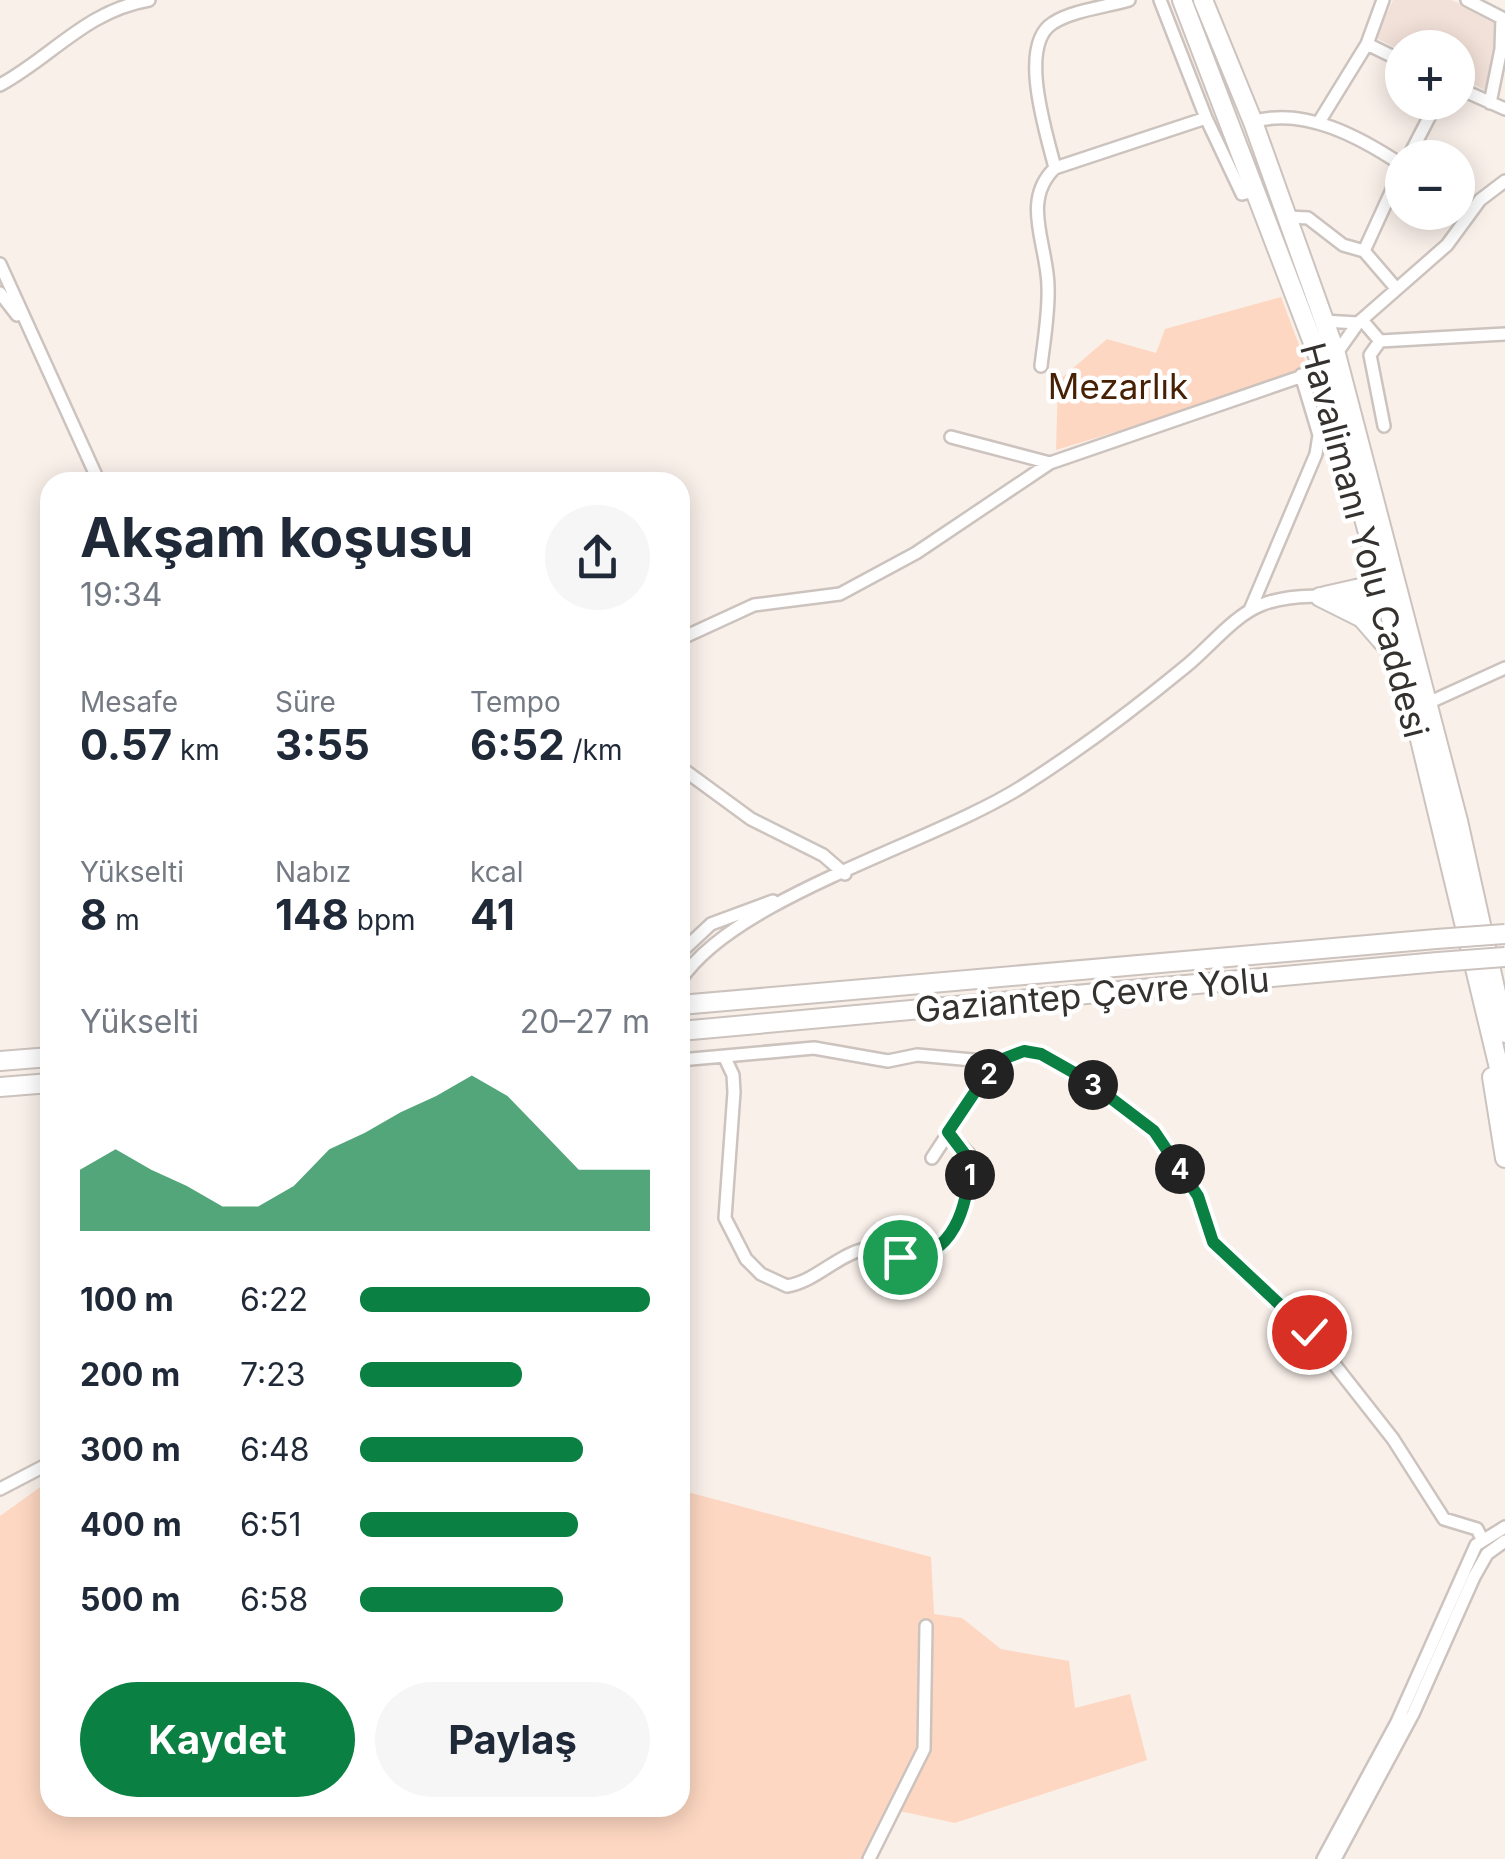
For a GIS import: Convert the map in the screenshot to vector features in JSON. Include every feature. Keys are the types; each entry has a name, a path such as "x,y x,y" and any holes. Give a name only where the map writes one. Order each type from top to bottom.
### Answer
{"highway":[{"name":"Havalimanı Yolu Caddesi","path":"1182,0 1258,190 1323,369 1368,530 1428,703 1505,1033"},
{"name":"Havalimanı Yolu Caddesi","path":"1203,0 1253,122 1336,354 1396,608 1404,674 1505,1092"},
{"path":"1320,596 1352,593 1370,580 1368,530"},
{"path":"1320,596 1342,605 1371,626 1394,653 1404,674"},
{"name":"Gaziantep Çevre Yolu","path":"690,1004 1505,934"},
{"name":"Gaziantep Çevre Yolu","path":"690,1030 1505,960"},
{"path":"1482,1002 1505,1158"},
{"path":"0,1061 40,1058"},
{"path":"0,1087 40,1084"}],"street":[{"path":"0,85 79,26 128,4 149,0"},
{"path":"1055,168 1036,82 1036,58 1045,29 1056,21 1129,0"},
{"path":"1160,0 1206,118 1242,194 1258,190"},
{"path":"1319,122 1367,44 1384,0"},
{"path":"1467,0 1500,9 1503,38 1490,103"},
{"path":"1367,44 1385,53"},
{"path":"1475,96 1505,109"},
{"path":"1253,122 1290,116 1319,122 1385,158"},
{"path":"1041,366 1048,294 1036,198 1045,177 1055,168 1206,118"},
{"path":"1336,354 1360,322 1395,287 1448,246 1480,200 1505,181"},
{"path":"1364,251 1385,205"},
{"path":"1288,216 1308,218 1342,245 1364,251 1395,287"},
{"path":"0,264 94,472"},
{"path":"0,292 24,322"},
{"path":"1323,321 1360,322 1380,341 1505,334"},
{"path":"1380,341 1370,354 1384,426"},
{"path":"690,634 754,605 840,594 916,554 1050,462 1323,369"},
{"path":"1250,610 1316,454 1319,434 1302,375"},
{"path":"951,437 1050,462"},
{"path":"690,944 711,924 845,874 972,816 1026,785 1145,700 1250,610 1288,597 1320,596 1396,608"},
{"path":"1428,703 1505,668"},
{"path":"690,774 752,820 822,854 845,874"},
{"path":"690,966 724,937 810,889"},
{"path":"690,1060 814,1048 888,1061 917,1056 995,1062 1024,1051 1041,1054 1087,1080 1154,1131 1198,1196 1213,1242 1309,1332 1392,1439 1444,1519 1476,1528 1482,1539"},
{"path":"724,1058 733,1075 734,1092 725,1218 746,1258 761,1274 787,1286 869,1248 915,1258 944,1243 960,1218 970,1175 968,1154 948,1132"},
{"path":"932,1158 995,1062"},
{"path":"0,1488 40,1467"},
{"path":"1322,1859 1397,1722 1482,1539 1503,1530"},
{"path":"1335,1859 1413,1714 1481,1565 1503,1530"},
{"path":"869,1859 924,1749 926,1626"}],"shaded area":[{"path":"1393,0 1451,0 1495,18 1497,45 1485,90 1475,85 1475,30 1385,30 1385,42 1376,38"}],"green space":[{"name":"Mezarlık","path":"1281,297 1307,366 1231,397 1056,450 1058,381 1107,339 1156,353 1165,329"},
{"path":"40,1487 40,1817 690,1817 690,1493 931,1557 934,1614 962,1618 1001,1649 1069,1661 1075,1708 1130,1694 1147,1760 955,1823 890,1809 867,1846 865,1859 0,1859 0,1516"}],"route":[{"path":"900,1257 915,1258 944,1243 960,1218 970,1161 948,1132 995,1062 1024,1051 1041,1054 1087,1080 1154,1131 1198,1196 1213,1242 1309,1332"}]}
